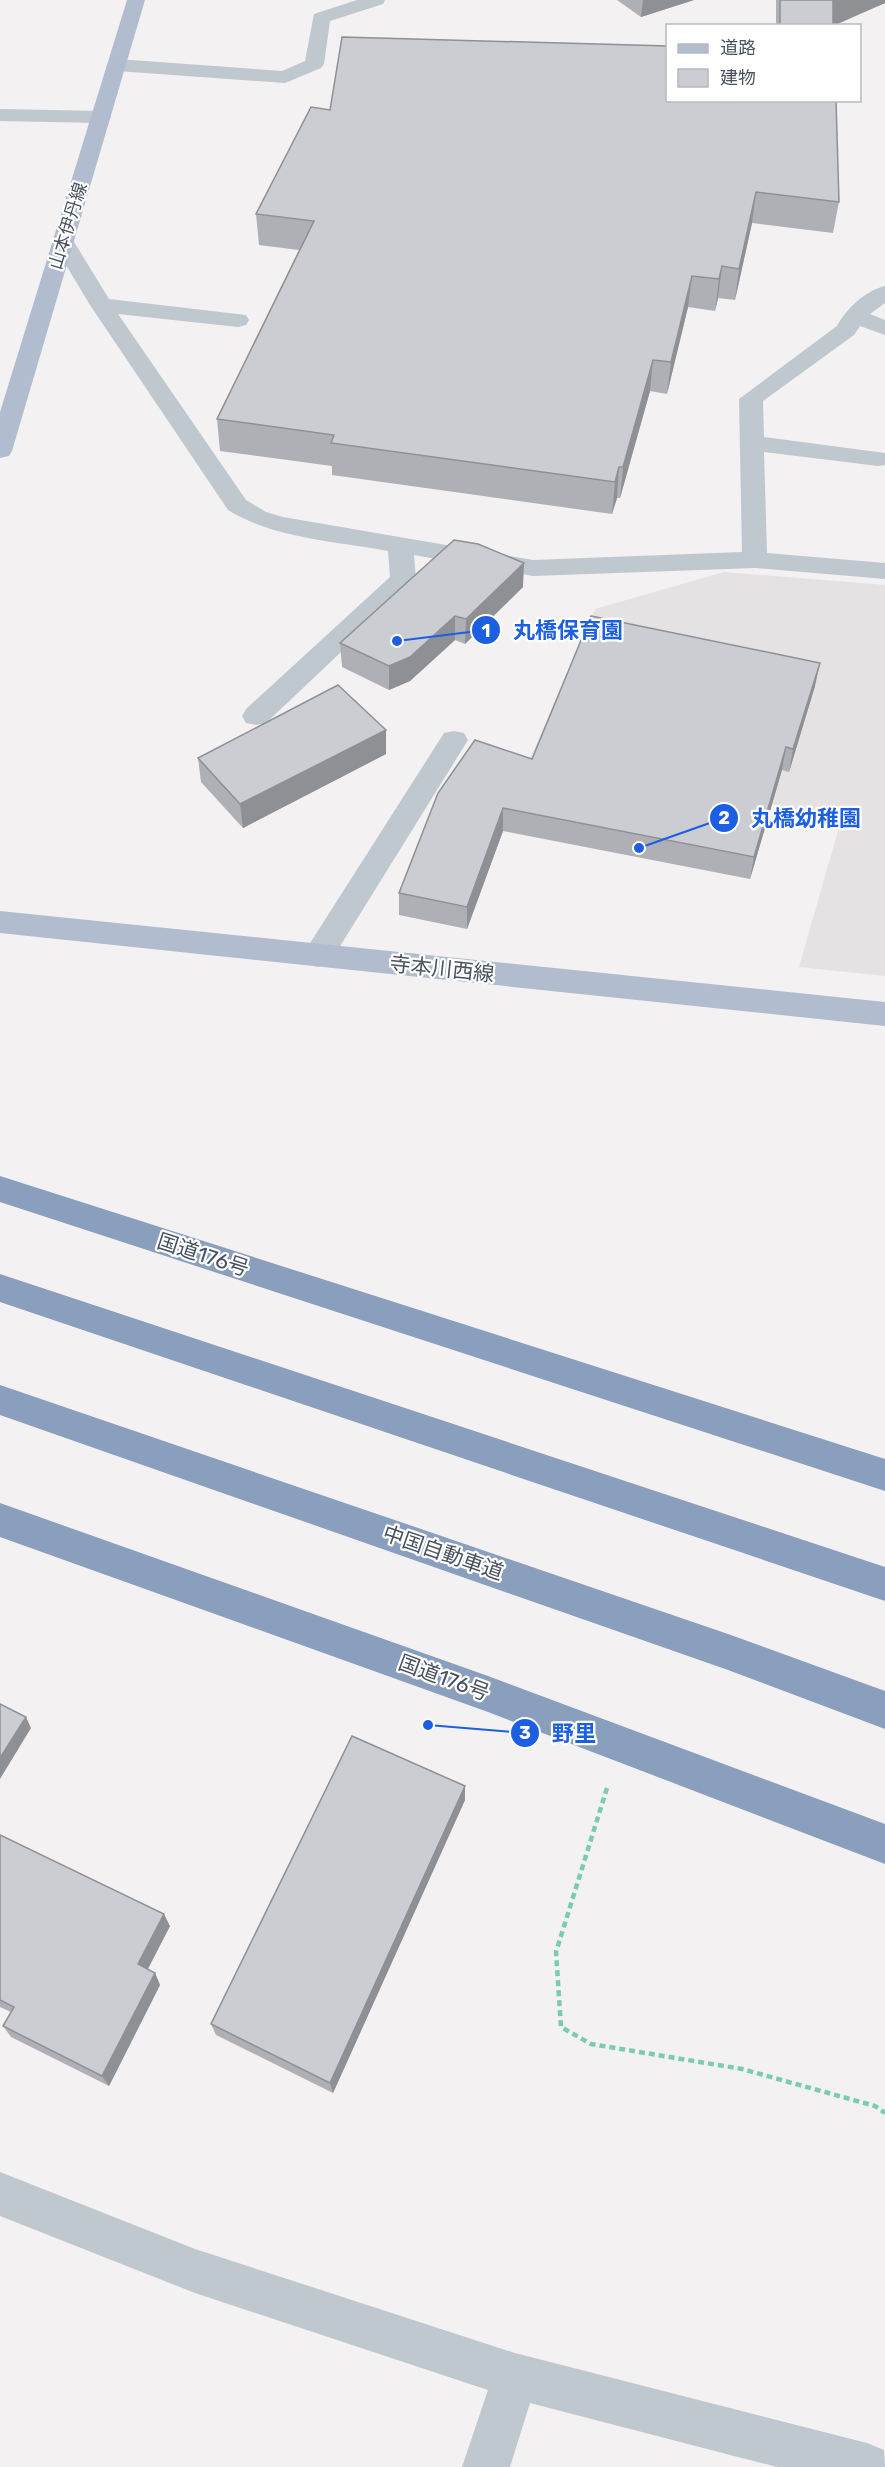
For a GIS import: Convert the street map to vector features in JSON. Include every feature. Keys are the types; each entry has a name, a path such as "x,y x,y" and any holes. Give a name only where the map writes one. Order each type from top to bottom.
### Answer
{"highway":[{"name":"国道176号","path":"0,1189 885,1475"},
{"path":"0,1288 885,1584"},
{"name":"中国自動車道","path":"0,1400 728,1652 885,1710"},
{"name":"国道176号","path":"0,1520 488,1694 885,1844"}],"main road":[{"name":"山本伊丹線","path":"0,451 4,424 63,242 136,0"},
{"name":"寺本川西線","path":"0,922 885,1014"}],"street":[{"path":"117,65 285,77 314,64 321,18 376,0"},
{"path":"0,115 101,117"},
{"path":"63,242 100,305 237,505 257,517 280,524 533,568 755,560 885,571"},
{"path":"755,560 751,399 846,330 854,315 885,293"},
{"path":"100,305 238,320"},
{"path":"854,315 885,328"},
{"path":"752,443 878,459"},
{"path":"255,716 301,659 403,579 400,545"},
{"path":"318,956 426,759 454,740"},
{"path":"0,2194 195,2271 515,2376 867,2467"},
{"path":"486,2467 515,2376"}],"path":[{"path":"621,1744 556,1952 561,2027 591,2044 742,2069 875,2106 885,2113"}],"shaded area":[{"path":"724,572 885,585 885,976 799,967 842,817 529,761 595,609"}],"building":[{"path":"780,0 833,0 833,24 780,24"},
{"path":"342,37 666,46 666,102 836,102 839,202 756,192 739,269 722,266 719,279 692,276 671,362 653,360 623,467 619,467 615,482 331,443 334,435 217,419 314,221 256,214 311,107 330,110"},
{"path":"454,540 478,544 524,563 466,619 455,616 410,657 389,666 340,643"},
{"path":"591,616 820,663 793,749 786,747 754,857 503,808 467,907 399,893 438,793 475,740 532,759"},
{"path":"338,685 386,730 240,804 198,758"},
{"path":"0,1704 26,1717 0,1758"},
{"path":"352,1736 465,1786 330,2083 211,2024"},
{"path":"0,1835 164,1914 138,1964 155,1973 102,2076 3,2026 14,2007 0,2000"}],"place":[{"name":"丸橋保育園","path":"397,641"},
{"name":"丸橋幼稚園","path":"639,848"},
{"name":"野里","path":"428,1725"}]}
